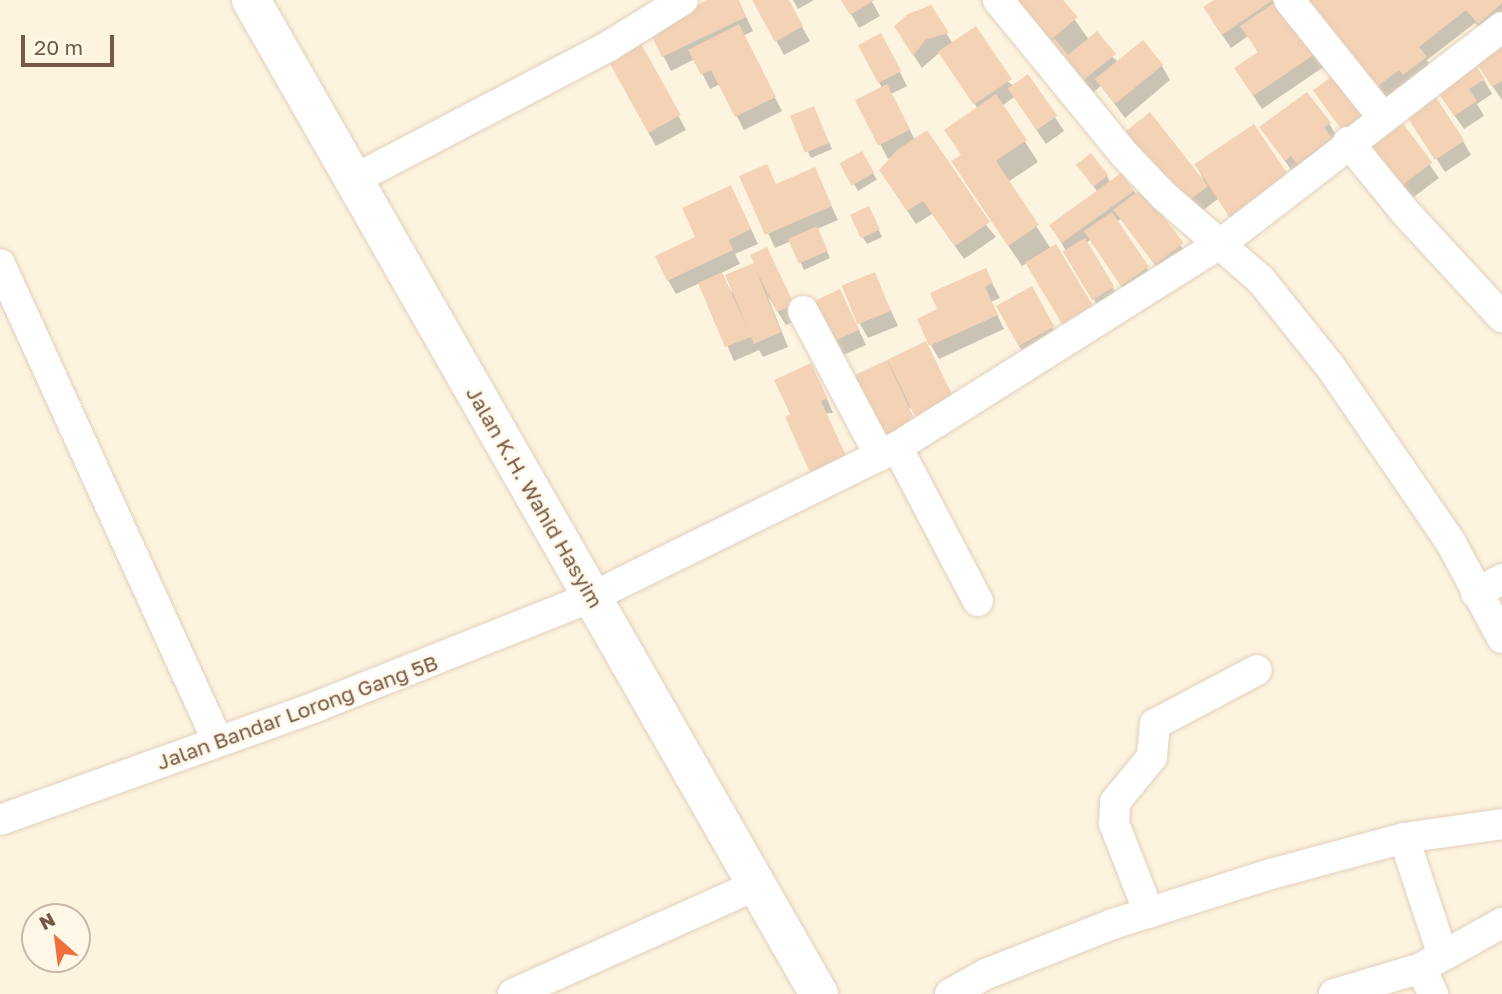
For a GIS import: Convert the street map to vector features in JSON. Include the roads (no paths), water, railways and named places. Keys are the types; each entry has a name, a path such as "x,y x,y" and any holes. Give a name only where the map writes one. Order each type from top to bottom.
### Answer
{"main road":[{"name":"Jalan K.H. Wahid Hasyim","path":"251,0 819,994"}],"street":[{"path":"353,180 609,46 683,0"},
{"path":"998,0 1125,155 1164,195 1223,242 1261,280 1330,366 1450,541 1489,586 1502,638"},
{"path":"1289,0 1382,117"},
{"name":"Jalan Bandar Lorong Gang 5B","path":"0,820 218,742 592,597 888,452 1223,242 1348,142 1502,27"},
{"path":"1348,142 1406,213 1502,317"},
{"path":"0,264 8,303 218,742"},
{"path":"803,311 978,601"},
{"path":"1149,913 1114,823 1115,802 1152,757 1155,724 1257,670"},
{"path":"950,994 986,974 1149,913 1345,852 1404,838 1502,824"},
{"path":"1404,838 1432,973"},
{"path":"513,994 757,885"},
{"path":"1334,994 1432,973 1502,923"}]}
